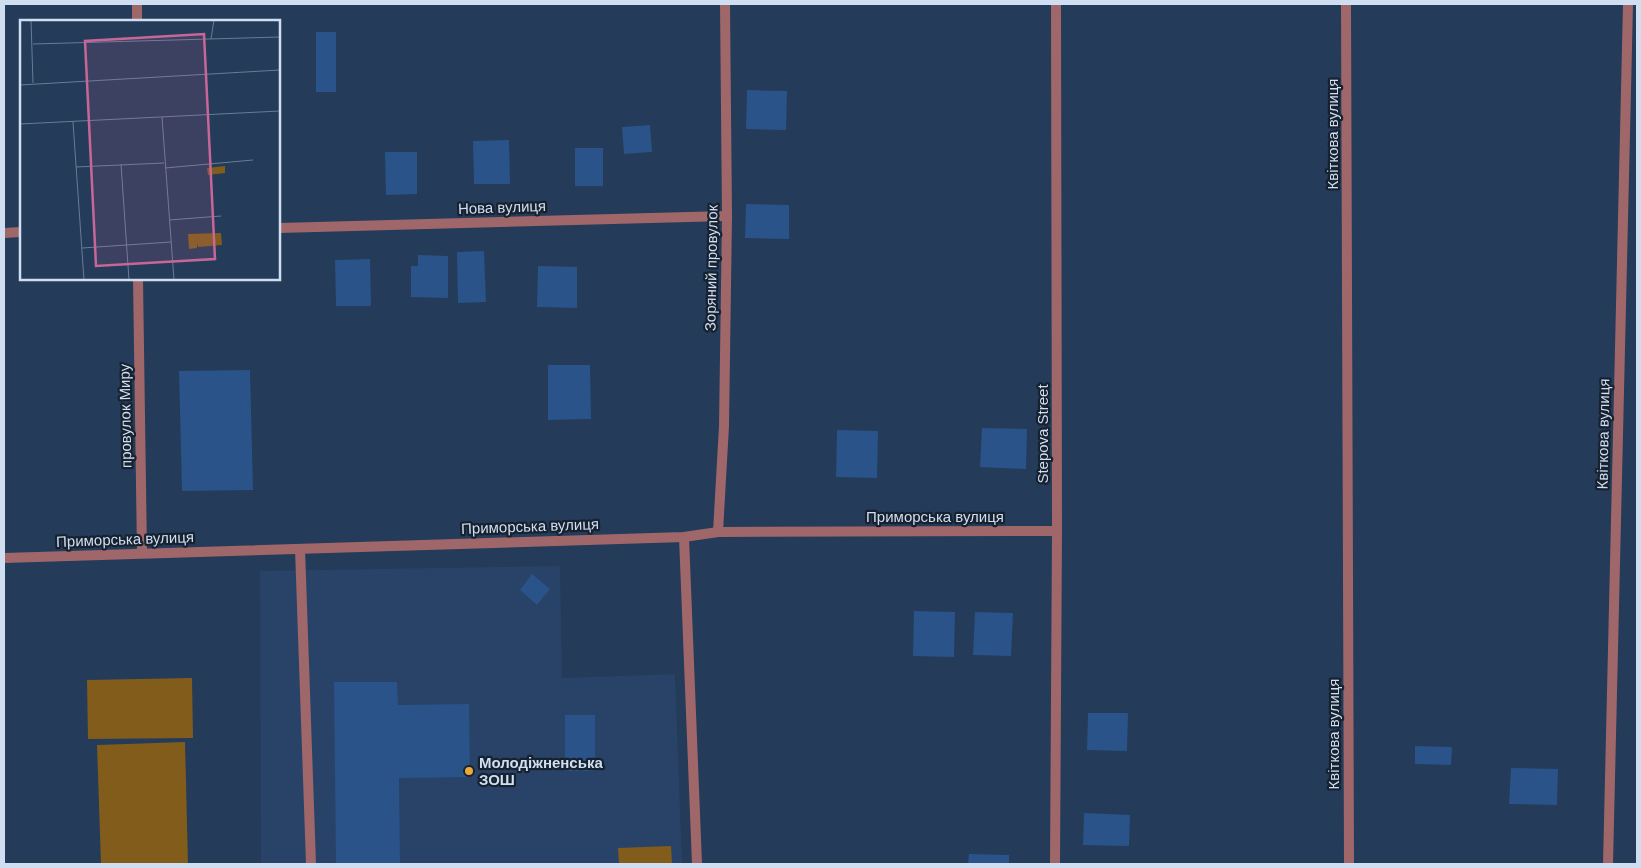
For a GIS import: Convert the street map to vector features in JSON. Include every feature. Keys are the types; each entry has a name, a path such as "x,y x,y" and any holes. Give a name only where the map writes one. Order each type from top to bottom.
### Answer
{"street":[{"path":"137,4 137,20"},
{"name":"Зоряний провулок","path":"718,532 724,426 727,216 725,4"},
{"name":"Stepova Street","path":"1055,864 1057,531 1056,4"},
{"name":"Квіткова вулиця","path":"1346,4 1349,864"},
{"name":"Квіткова вулиця","path":"1608,864 1628,4"},
{"name":"Нова вулиця","path":"280,228 727,216"},
{"path":"4,233 20,232"},
{"name":"провулок Миру","path":"138,280 142,553"},
{"name":"Приморська вулиця","path":"4,558 684,536 718,532 1057,531"},
{"path":"684,536 697,864"},
{"path":"300,549 311,864"}],"shaded area":[{"name":"Молодіжненська ЗОШ","path":"560,566 562,678 675,674 682,864 261,864 260,571"},
{"path":"192,678 193,738 88,739 87,680"},
{"path":"185,742 188,864 101,864 97,745"},
{"path":"671,846 672,864 619,864 618,848"}],"building":[{"path":"316,32 336,32 336,92 316,92"},
{"path":"747,90 787,91 786,130 746,129"},
{"path":"650,125 652,152 624,154 622,127"},
{"path":"509,140 510,184 474,184 473,141"},
{"path":"575,148 603,148 603,186 575,186"},
{"path":"385,152 417,152 417,194 386,195"},
{"path":"746,204 789,205 789,239 745,238"},
{"path":"484,251 486,302 458,303 457,252"},
{"path":"418,255 448,256 448,298 411,297 411,266 418,266"},
{"path":"370,259 371,306 336,306 335,260"},
{"path":"538,266 577,267 577,308 537,307"},
{"path":"548,365 590,365 591,419 548,420"},
{"path":"250,370 253,490 182,491 179,371"},
{"path":"982,428 1027,429 1026,469 980,467"},
{"path":"837,430 878,431 877,478 836,477"},
{"path":"532,574 550,589 537,605 520,590"},
{"path":"914,611 955,612 954,657 913,656"},
{"path":"975,612 1013,613 1011,656 973,655"},
{"path":"334,682 397,682 398,705 469,704 470,777 399,778 400,864 336,864"},
{"path":"1088,713 1128,713 1127,751 1087,750"},
{"path":"565,715 595,715 595,771 565,771"},
{"path":"1415,746 1452,747 1451,765 1415,764"},
{"path":"1511,768 1558,769 1557,805 1509,804"},
{"path":"1084,813 1130,815 1129,846 1083,845"},
{"path":"969,854 1009,855 1009,864 968,864"}],"place":[{"name":"Молодіжненська ЗОШ","path":"469,771"}]}
